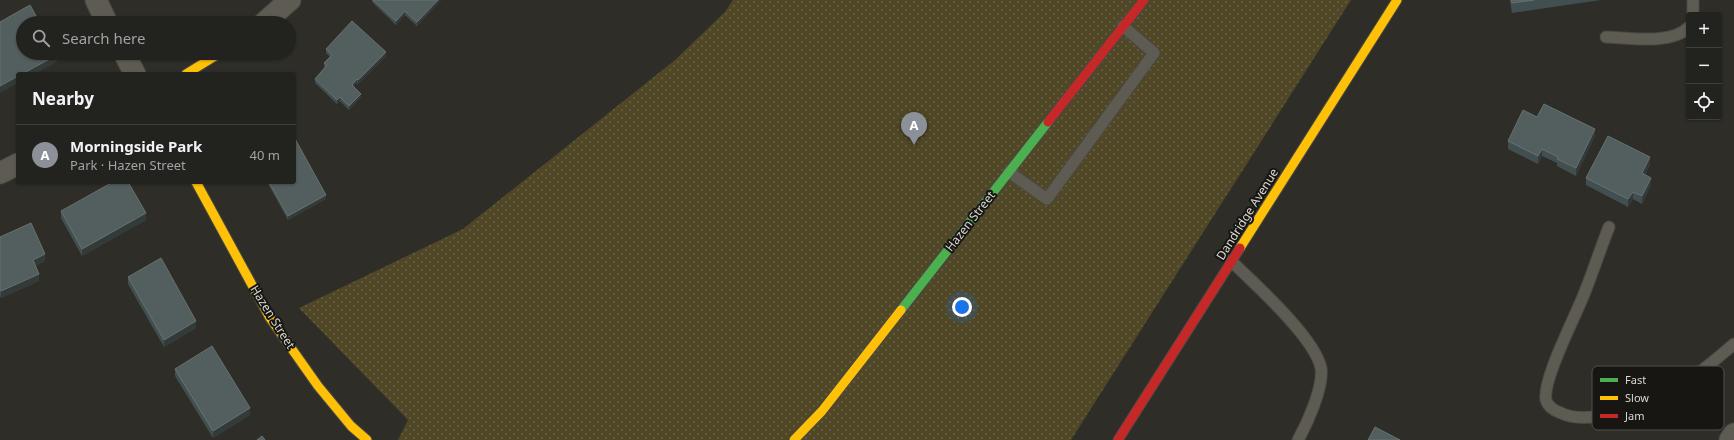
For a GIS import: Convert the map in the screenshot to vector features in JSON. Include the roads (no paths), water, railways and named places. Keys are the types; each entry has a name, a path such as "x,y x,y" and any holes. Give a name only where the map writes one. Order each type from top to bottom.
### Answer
{"street":[{"path":"96,0 104,16"},
{"path":"272,16 290,0"},
{"name":"Hazen Street","path":"794,440 827,405 1144,0"},
{"name":"Dandridge Avenue","path":"1118,440 1397,0"},
{"path":"128,60 134,72"},
{"path":"189,72 209,60"},
{"path":"0,173 16,165"},
{"name":"Hazen Street","path":"197,184 270,318 318,386 350,426 367,440"},
{"path":"1730,440 1734,434"}],"lane":[{"path":"1693,12 1694,0"},
{"path":"1009,172 1047,199 1154,53 1123,26"},
{"path":"1606,37 1647,39 1671,37 1683,33 1686,30"},
{"path":"1592,417 1568,417 1552,409 1546,400 1548,381 1586,290 1609,227"},
{"path":"1231,261 1270,300 1314,351 1321,369 1318,391 1310,419 1298,440"},
{"path":"1708,366 1734,344"}],"place":[{"name":"Morningside Park","path":"914,145"}]}
